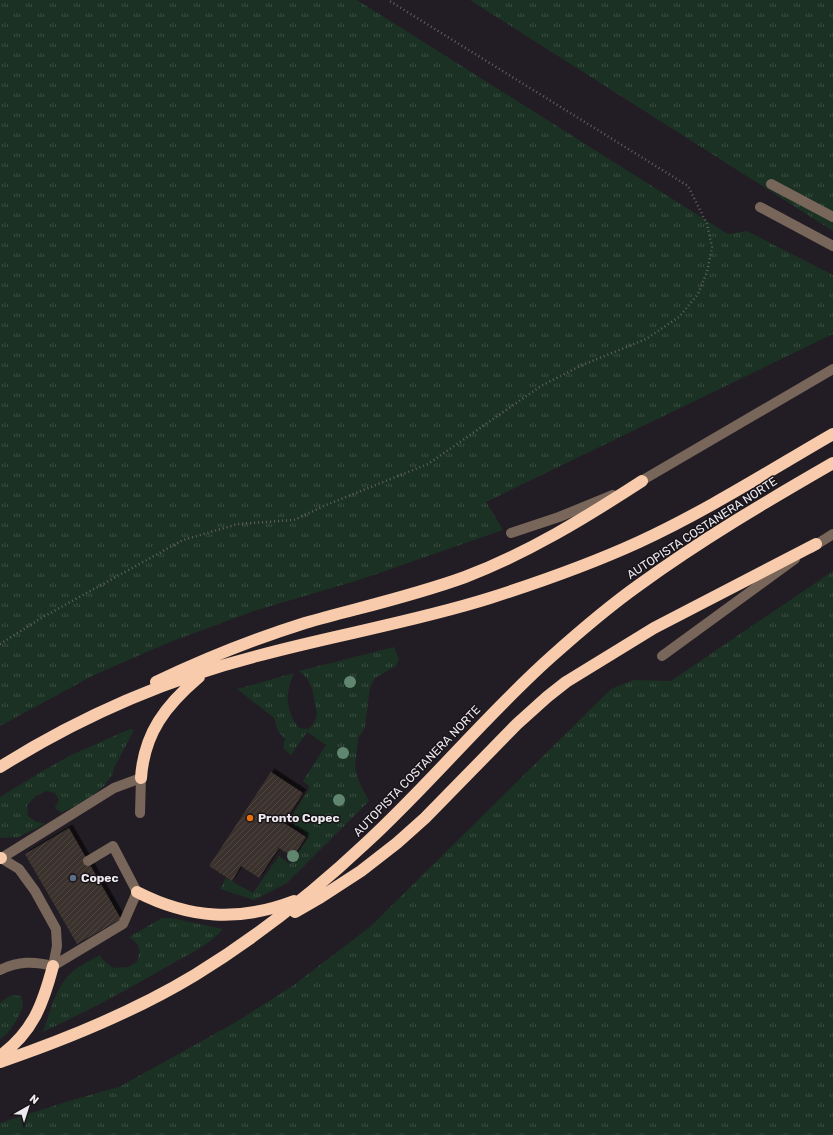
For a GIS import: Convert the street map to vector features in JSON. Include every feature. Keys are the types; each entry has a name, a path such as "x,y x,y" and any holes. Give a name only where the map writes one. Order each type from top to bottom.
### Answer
{"highway":[{"name":"AUTOPISTA COSTANERA NORTE","path":"0,767 50,738 104,711 206,671 257,656 452,608 488,598 551,577 638,542 682,521 833,434"},
{"name":"AUTOPISTA COSTANERA NORTE","path":"0,1062 71,1036 167,991 219,960 266,928 368,841 520,686 550,658 612,606 643,582 694,547 762,504 833,463"},
{"path":"104,711 160,680 193,664 234,648 304,624 432,588 495,565 557,535 642,481"},
{"path":"266,928 321,897 361,871 397,843 425,818 517,724 547,697 584,669 654,628 816,544"},
{"path":"141,778 145,751 161,716 169,705 183,691 206,671"},
{"path":"137,892 166,905 198,913 215,914 250,913 269,910 305,896"},
{"path":"0,1056 17,1041 32,1022 46,994 53,966"}],"street":[{"path":"771,184 833,216"},
{"path":"760,207 833,246"},
{"path":"512,533 559,517 642,481 833,369"},
{"path":"662,656 816,544 833,534"},
{"path":"53,966 57,946 56,929 39,889 19,869 0,858 114,788 141,778 140,813"},
{"path":"0,970 20,963 42,963 53,966 123,924 137,892 113,846 88,861"}],"path":[{"path":"0,644 43,617 183,540 238,524 294,520 326,505 428,464 541,386 580,366 646,339 679,317 698,294 707,272 712,247 708,224 688,186 388,0"}],"green space":[{"path":"0,0 357,0 728,234 747,231 833,275 833,334 486,502 503,530 359,580 257,610 170,642 94,675 0,726"},
{"path":"470,0 833,0 833,231"},
{"path":"833,571 833,1135 0,1135 0,1123 119,1087 236,1022 294,985 371,926 611,689 633,680 671,681"},
{"path":"394,647 399,659 396,666 375,678 370,687 365,727 358,739 355,768 360,784 369,801 287,883 254,900 220,889 226,878 253,893 279,856 290,864 309,837 289,821 310,787 303,781 326,745 307,732 291,755 283,748 285,739 278,731 274,718 237,689 294,673 288,694 289,708 294,721 299,728 308,729 314,724 317,714 312,688 306,677 299,671"},
{"path":"130,729 134,730 114,768 112,775 104,786 88,799 61,813 55,808 59,800 55,793 47,791 37,795 27,805 28,816 35,821 45,824 18,837 0,838 0,797 71,755"},
{"path":"162,918 171,918 223,929 206,944 193,952 109,999 43,1032 58,991 73,971 100,955 102,959 113,968 128,967 137,962 139,948 138,945 129,937"},
{"path":"11,995 21,996 23,1005 14,1024 0,1039 0,1003"}],"building":[{"path":"271,772 303,793 284,823 306,837 293,857 279,848 259,878 241,866 232,881 209,866"},
{"path":"69,828 121,919 77,944 25,854"}],"place":[{"name":"Pronto Copec","path":"250,818"},
{"name":"Copec","path":"73,878"}]}
